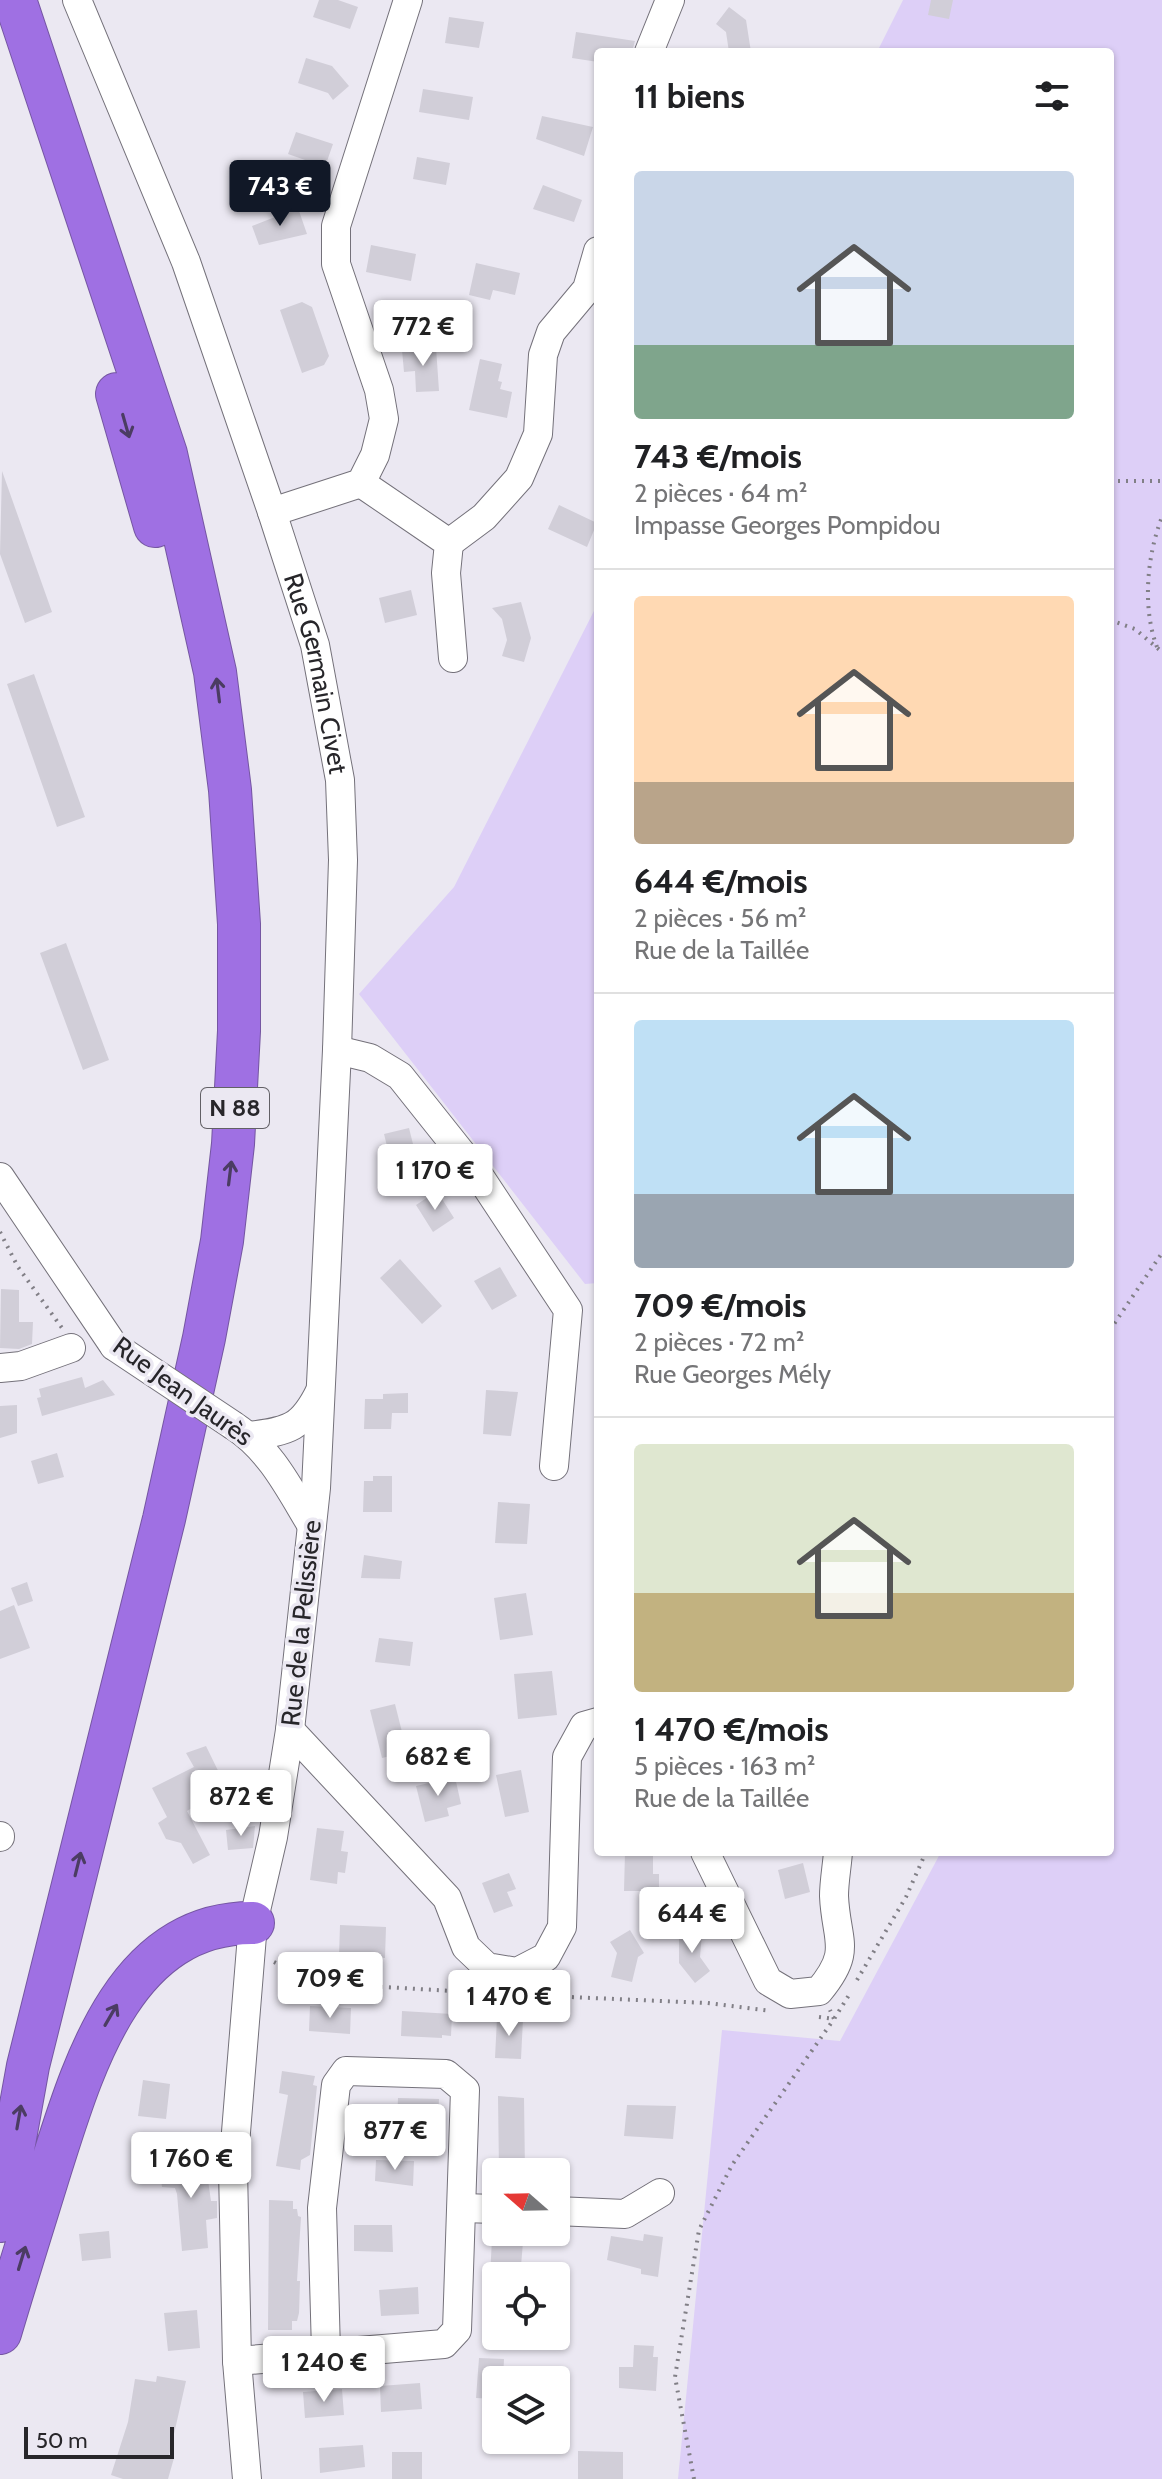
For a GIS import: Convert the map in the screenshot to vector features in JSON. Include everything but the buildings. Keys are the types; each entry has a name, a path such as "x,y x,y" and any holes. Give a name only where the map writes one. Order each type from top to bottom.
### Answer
{"highway":[{"name":"N 88","path":"0,2221 28,2066 164,1519 204,1338 230,1172 239,1031 239,924 230,790 212,656 166,454 15,0"},
{"name":"N 88","path":"0,31 111,374 169,574 201,759 210,851 212,945 210,1096 194,1247 181,1317 153,1455 24,1968 0,2084"},
{"path":"0,2333 79,2079 110,2016 131,1983 159,1957 194,1933 226,1923 253,1937"}],"street":[{"name":"Rue Germain Civet","path":"77,0 186,262 315,645 331,716 340,780 343,860 322,1386"},
{"path":"272,512 361,483 375,455 384,419 379,390 336,264 336,226 408,0"},
{"path":"651,48 670,0"},
{"path":"453,658 446,573 449,543 484,517 519,478 538,434 543,355 551,332 587,289 594,265"},
{"path":"361,483 449,543"},
{"path":"337,1050 370,1058 400,1076 478,1174 568,1310 554,1466"},
{"name":"Rue Jean Jaurès","path":"0,1177 114,1346 242,1431 276,1467 312,1526"},
{"path":"0,1368 21,1366 71,1348"},
{"path":"242,1431 282,1431 300,1422 322,1386"},
{"name":"Rue de la Pelissière","path":"247,2479 237,2361 233,2169 253,1937 290,1730 312,1526 322,1386"},
{"path":"290,1730 447,1898 466,1947 487,1967 517,1972 546,1957 562,1927 567,1757 584,1726 594,1723"},
{"path":"707,1856 768,1981 812,2003 838,1968 841,1934 834,1897 838,1856"},
{"path":"237,2361 326,2351 444,2344 457,2330 465,2090 446,2074 346,2071 336,2085 322,2208 326,2351"},
{"path":"570,2212 625,2214 660,2193"},
{"path":"462,2208 482,2209"}],"path":[{"path":"1114,481 1162,481"},
{"path":"1157,647 1150,629 1150,564 1162,517"},
{"path":"1114,621 1135,629 1162,652"},
{"path":"0,1232 18,1267 57,1318 71,1348"},
{"path":"1114,1324 1162,1253"},
{"path":"694,2479 675,2377 699,2230 732,2165 834,2019 906,1897 924,1856"},
{"path":"253,1937 316,1983 489,1993"},
{"path":"521,1995 707,2003 778,2012"},
{"path":"812,2003 834,2019"},
{"path":"812,2003 834,2019"}],"shaded area":[{"path":"903,0 1162,0 1162,2479 678,2479 722,2030 840,2041 939,1856 1114,1856 1114,48 879,48"},
{"path":"594,611 594,1283 585,1284 359,994 454,887"}]}
